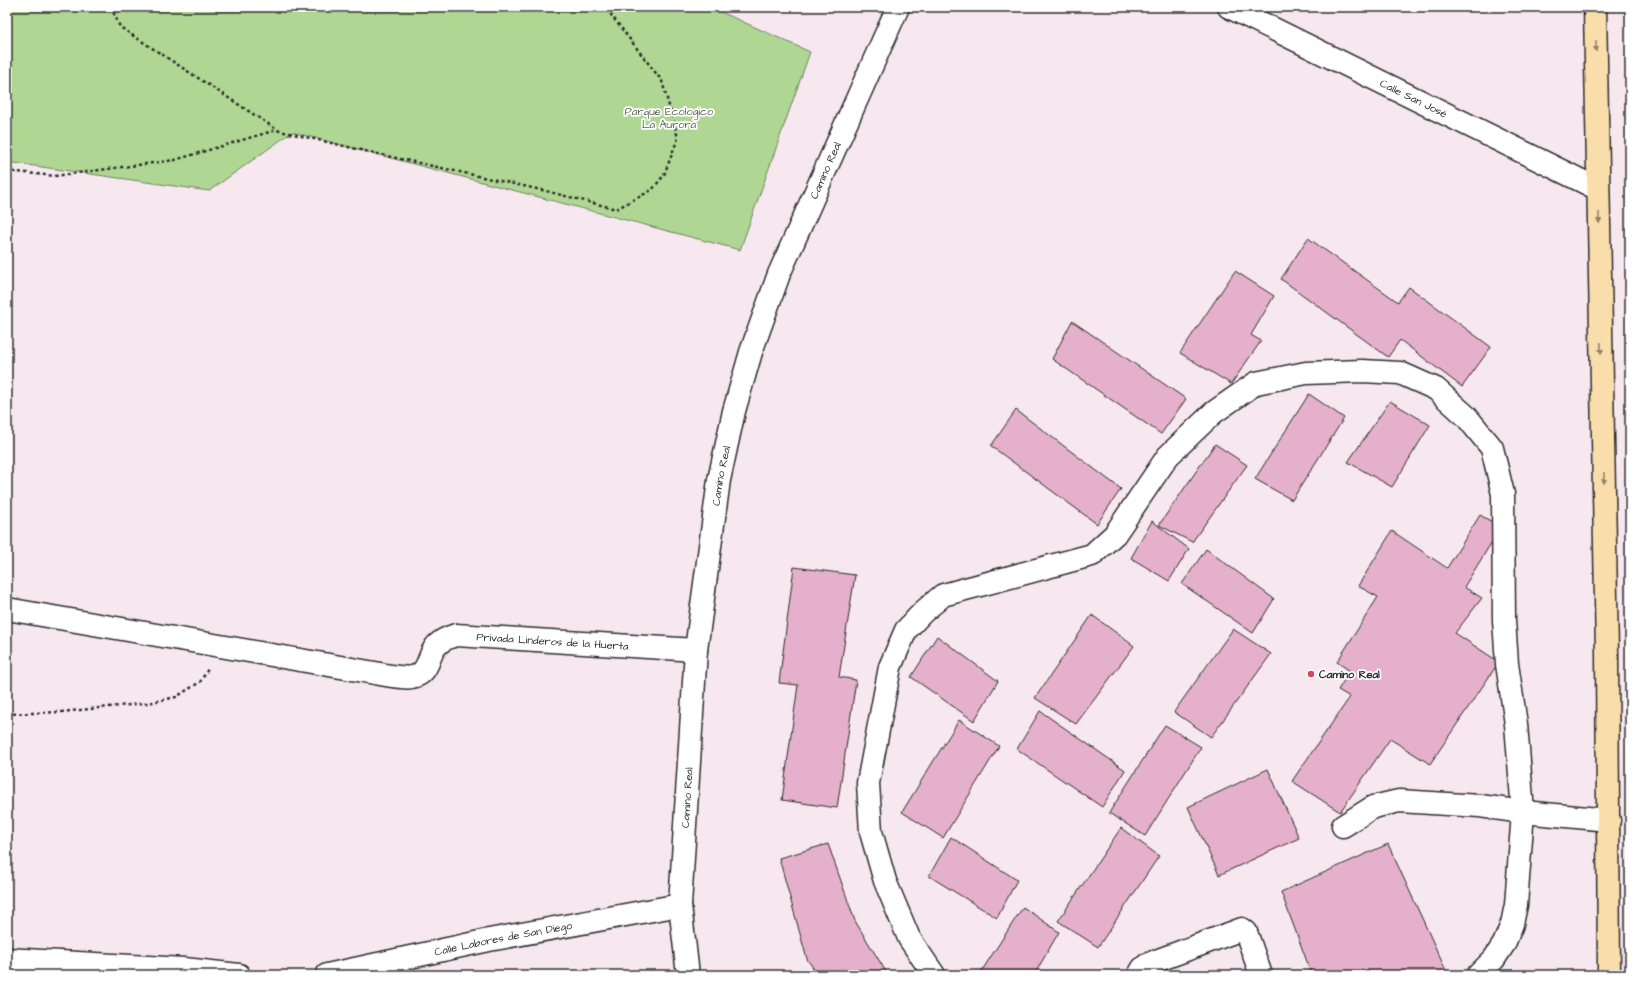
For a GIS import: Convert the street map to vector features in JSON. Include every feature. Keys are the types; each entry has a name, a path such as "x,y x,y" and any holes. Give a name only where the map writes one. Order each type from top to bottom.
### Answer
{"main road":[{"path":"1595,7 1608,652 1609,975"}],"street":[{"name":"Camino Real","path":"688,975 680,906 696,650 718,480 734,410 751,352 779,274 898,7"},
{"name":"Calle San José","path":"1229,7 1598,189"},
{"path":"934,975 906,930 884,881 871,832 868,783 869,776 890,667 906,630 923,612 943,595 1092,555 1115,534 1168,456 1213,413 1256,383 1306,373 1362,370 1400,373 1436,389 1466,416 1492,448 1503,494 1504,620 1507,664 1516,724 1523,812 1516,905 1512,924 1504,944 1494,959 1478,975"},
{"path":"7,610 220,647"},
{"name":"Privada Linderos de la Huerta","path":"220,647 411,678 422,674 427,667 431,653 436,645 446,638 456,635 696,650"},
{"path":"1343,826 1373,807 1399,801 1480,806 1523,812 1609,820"},
{"name":"Calle Labores de San Diego","path":"327,975 489,940 680,906"},
{"path":"1139,975 1143,968 1148,964 1242,929 1246,932 1261,975"},
{"path":"7,960 184,969 239,975"}],"path":[{"path":"111,7 120,27 276,130 546,191 616,210 652,190 664,176 678,138 662,81 605,7"},
{"path":"7,171 55,176 175,160 276,130"},
{"path":"7,714 69,711 148,703 176,697 200,682 220,647"}],"green space":[{"name":"Parque Ecologico La Aurora","path":"7,7 710,7 810,52 740,250 292,132 209,191 7,162"}],"building":[{"path":"1308,238 1398,302 1409,287 1491,347 1462,387 1400,340 1388,357 1281,279"},
{"path":"1235,271 1274,296 1251,335 1261,341 1231,384 1180,353"},
{"path":"1072,321 1186,399 1161,434 1052,359"},
{"path":"1309,394 1344,418 1292,500 1255,479"},
{"path":"1390,401 1430,425 1392,487 1348,462"},
{"path":"1016,410 1121,489 1097,524 991,446"},
{"path":"1215,444 1247,465 1192,542 1159,525"},
{"path":"1480,515 1501,527 1464,587 1482,598 1455,633 1499,662 1430,764 1390,739 1340,812 1292,781 1350,697 1338,690 1350,671 1337,662 1378,597 1358,586 1392,531 1447,568"},
{"path":"1152,521 1189,549 1169,581 1131,558"},
{"path":"1206,549 1274,599 1253,633 1182,584"},
{"path":"794,567 855,575 839,677 856,680 837,808 782,800 798,685 779,683"},
{"path":"1092,615 1134,646 1076,724 1035,698"},
{"path":"1233,629 1271,654 1211,737 1174,712"},
{"path":"937,636 998,681 974,721 911,677"},
{"path":"1040,711 1125,770 1102,807 1017,749"},
{"path":"959,720 999,746 943,838 902,812"},
{"path":"1165,725 1201,747 1145,836 1109,813"},
{"path":"1268,769 1299,838 1219,875 1188,807"},
{"path":"1121,828 1159,856 1098,947 1058,921"},
{"path":"951,837 1017,880 997,918 929,876"},
{"path":"828,844 855,921 888,975 818,975 807,959 779,858"},
{"path":"1388,844 1448,975 1312,975 1281,892"},
{"path":"1023,907 1059,932 1034,975 979,975"}],"place":[{"name":"Camino Real","path":"1311,674"}]}
